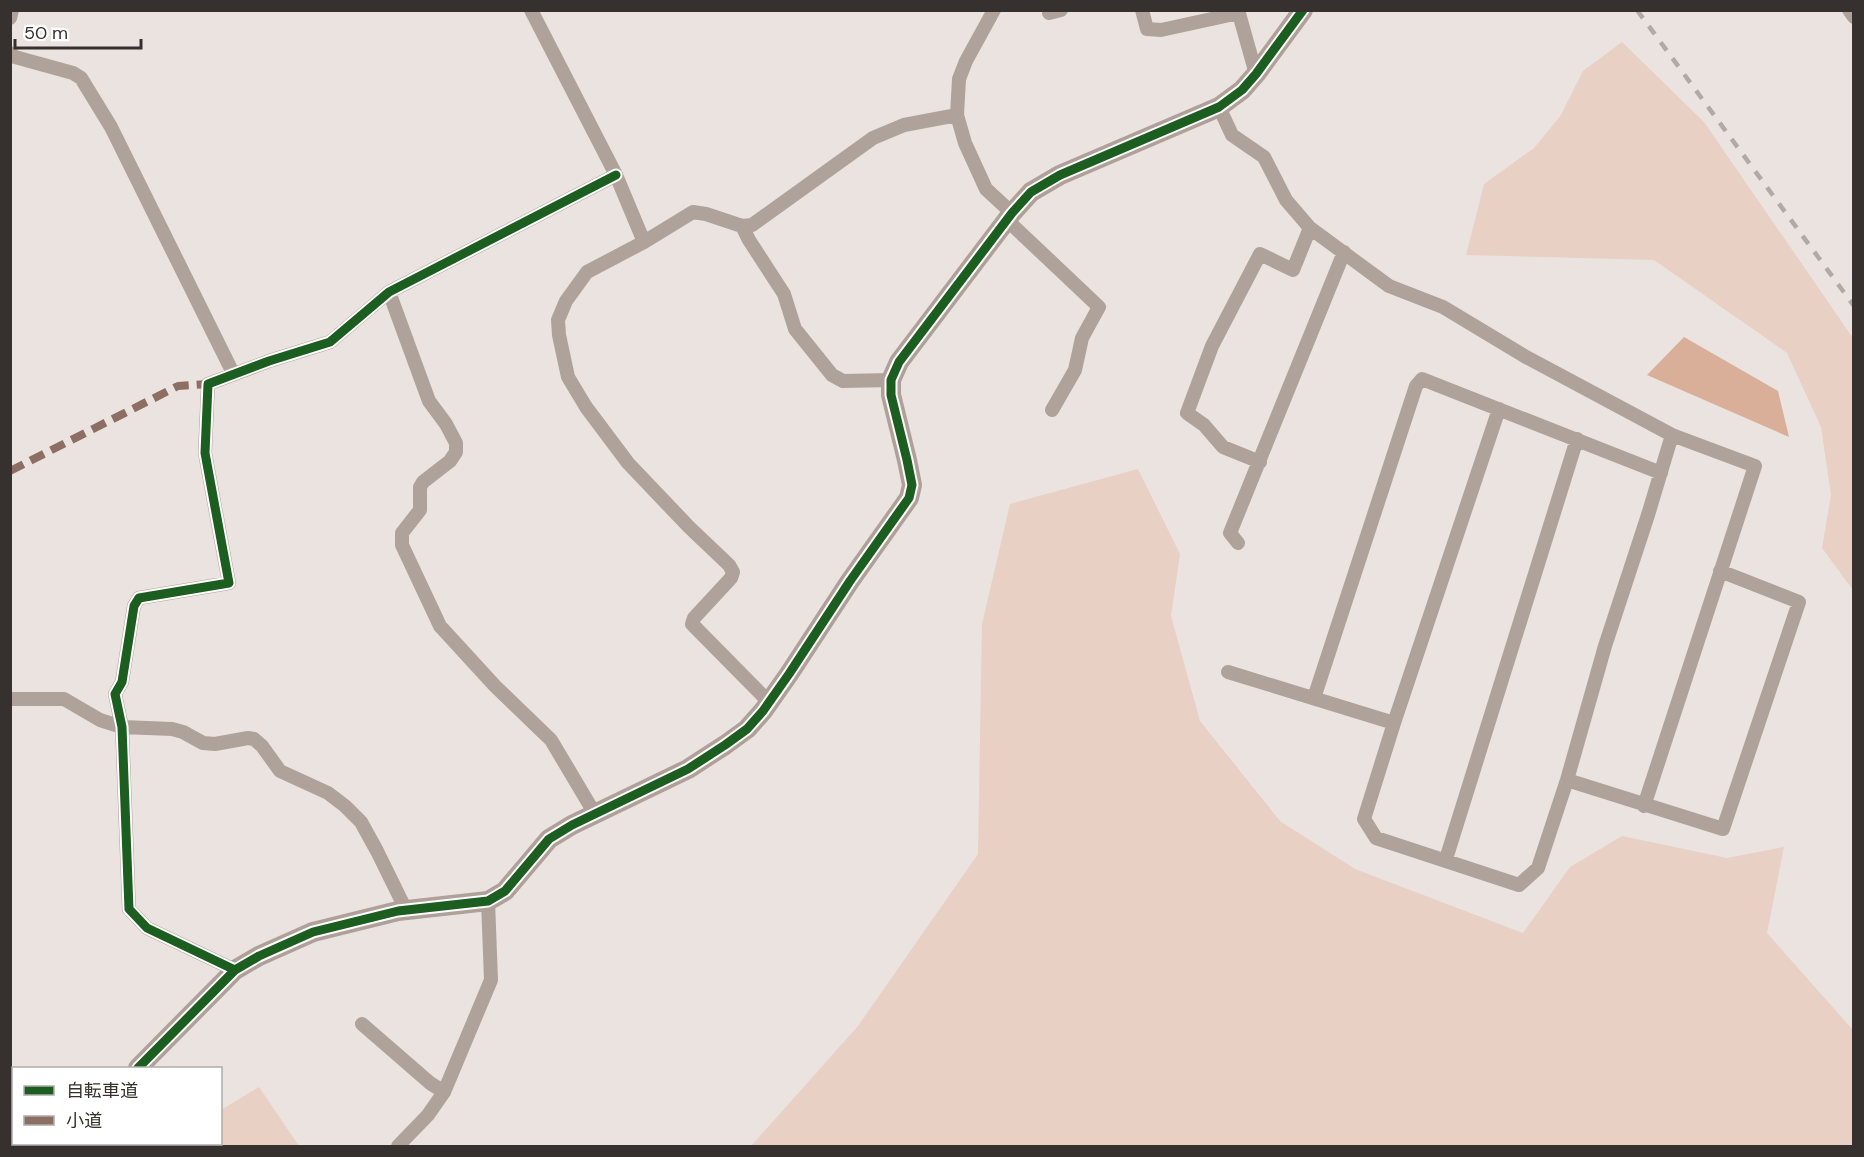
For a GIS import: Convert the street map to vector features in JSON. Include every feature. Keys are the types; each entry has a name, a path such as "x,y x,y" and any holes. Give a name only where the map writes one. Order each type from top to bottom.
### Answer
{"street":[{"path":"10,18 12,10"},
{"path":"531,10 616,175 644,242"},
{"path":"994,10 966,61 959,79 957,115 965,142 986,189 1009,217 1099,308 1082,338 1075,370 1052,410"},
{"path":"1142,10 1147,29 1161,30 1238,12 1256,74"},
{"path":"139,1067 235,970 259,956 313,932 406,910 488,901 505,891 549,839 572,825 688,769 747,729 769,702 909,498 912,485 891,395 891,380 899,362 1009,217 1031,192 1060,175 1220,107 1242,90 1256,74 1303,10"},
{"path":"1849,10 1854,17"},
{"path":"10,53 15,57 72,73 81,78 111,127 232,373"},
{"path":"1220,107 1232,135 1264,157 1286,200 1310,228 1389,286 1443,307 1526,357 1672,435 1755,466 1644,806"},
{"path":"769,702 692,624 694,618 731,578 733,572 729,565 628,463 586,407 568,377 558,320 566,301 587,273 693,212 742,226 752,225 873,138 904,125 957,115"},
{"path":"235,970 147,928 129,909 122,728 115,694 122,681 134,606 140,598 229,583 205,453 208,384 232,373 330,342 389,292 616,175"},
{"path":"742,226 784,294 795,329 832,375 843,381 891,380"},
{"path":"1260,462 1223,447 1204,425 1187,413 1212,346 1260,254 1293,270 1310,228"},
{"path":"1238,543 1230,533 1344,252"},
{"path":"389,292 429,401 446,424 456,443 456,452 450,461 423,482 420,487 420,510 402,533 402,545 440,626 495,686 551,740 595,814"},
{"path":"1314,698 1416,386 1422,379 1661,472"},
{"path":"1499,409 1364,819 1377,838 1519,885 1538,868 1672,435"},
{"path":"1446,859 1577,439"},
{"path":"1567,780 1723,829 1799,603 1720,572"},
{"path":"1228,672 1394,723"},
{"path":"10,699 64,699 100,720 122,728 172,729 203,743 215,744 254,739 280,771 328,793 361,822 406,910"},
{"path":"398,1146 428,1115 444,1092 492,980 488,901"},
{"path":"362,1023 430,1083 444,1092"}],"shaded area":[{"path":"1622,42 1704,122 1853,338 1853,590 1822,548 1831,495 1821,427 1787,353 1654,260 1466,255 1484,184 1534,148 1561,115 1583,71"},
{"path":"1684,337 1778,391 1789,437 1647,375"},
{"path":"1138,469 1180,554 1171,616 1200,721 1280,821 1355,869 1523,933 1570,867 1622,836 1727,858 1784,847 1767,933 1853,1030 1853,1146 751,1146 858,1026 978,854 982,624 1010,504"},
{"path":"259,1087 299,1146 176,1146 222,1145 222,1109"}],"railway":[{"path":"1637,10 1854,306"}],"marked path":[{"path":"10,471 178,386 208,384"}],"cycle path":[{"path":"139,1067 235,970 259,956 313,932 398,911 488,901 505,891 549,839 572,825 688,769 747,729 789,674 850,581 909,498 912,485 891,395 891,380 899,362 1012,213 1031,192 1060,175 1219,107 1242,90 1256,74 1303,10"},
{"path":"235,970 147,928 129,909 122,727 115,694 122,682 134,606 139,598 229,583 205,453 208,384 269,361 330,342 389,292 616,175"}]}
